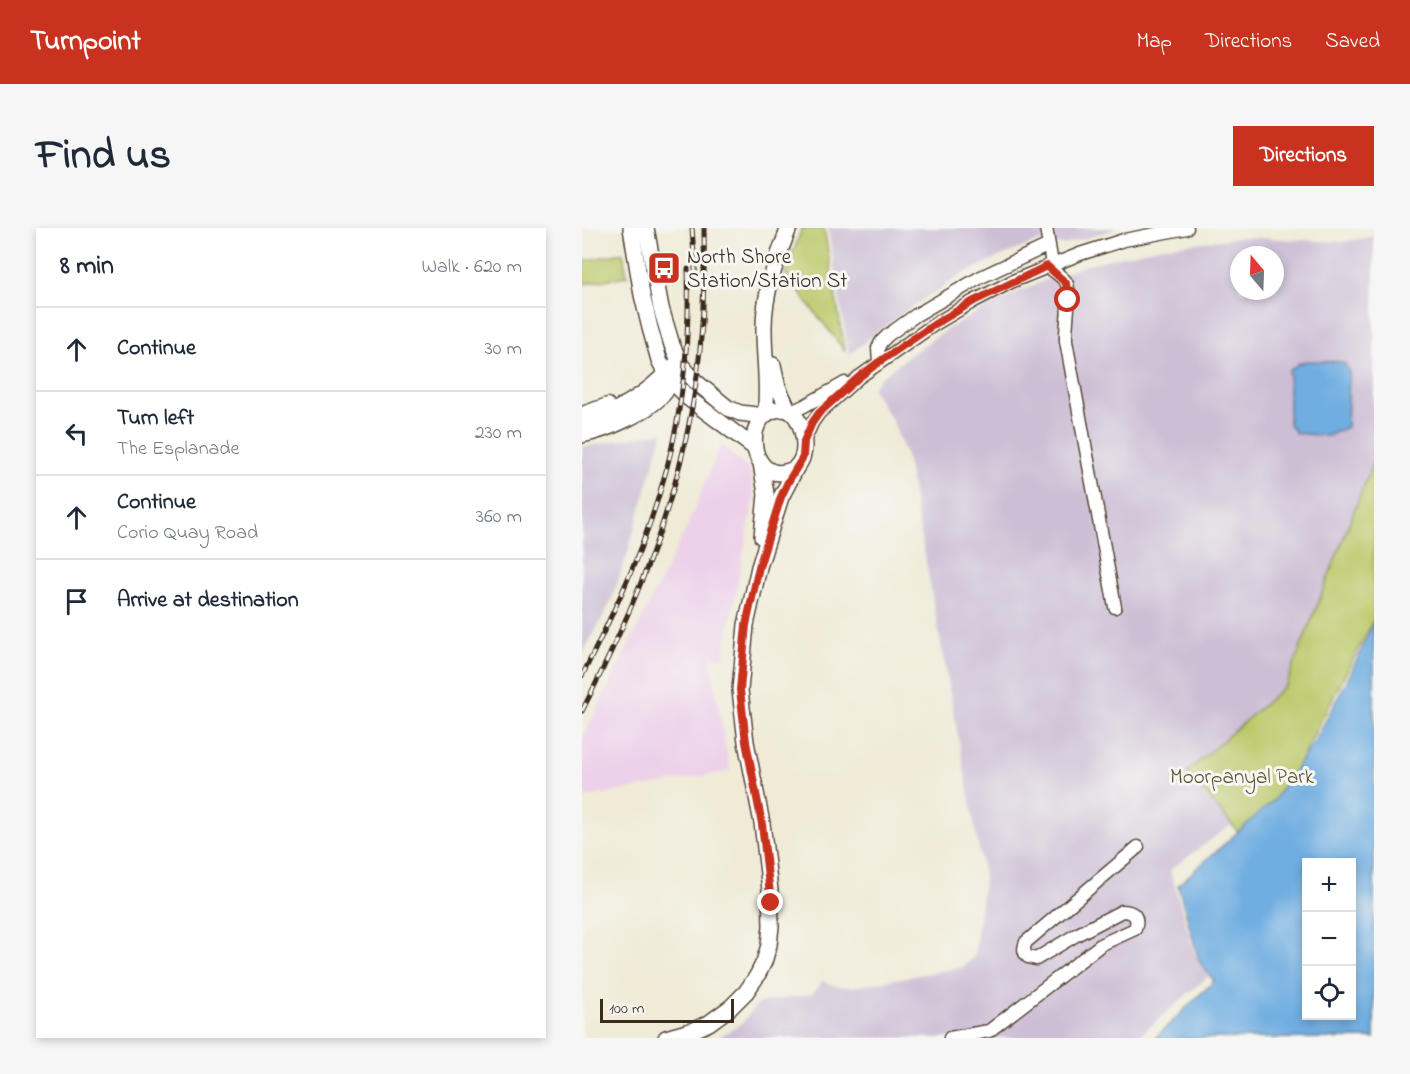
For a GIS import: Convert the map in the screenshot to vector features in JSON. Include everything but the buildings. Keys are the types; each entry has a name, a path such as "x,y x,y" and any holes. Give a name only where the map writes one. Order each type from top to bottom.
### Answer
{"main road":[{"path":"631,228 642,295 659,360 669,377 688,398 755,448"},
{"path":"646,228 661,308 678,360 691,377 729,408 740,413 765,415"},
{"path":"765,415 767,395 765,312 774,269 789,228"},
{"path":"666,1038 694,1030 718,1018 741,999 761,968 769,945 770,890 762,824 746,742 740,690 746,625 759,567 781,497 803,457 804,441 801,428 778,387 771,328 777,291 797,228"},
{"path":"582,435 603,430 635,414 662,396 678,360"},
{"path":"582,425 624,406 669,377"},
{"path":"759,567 766,494 761,463 755,448 756,429 765,415 775,409 790,411"},
{"path":"761,463 767,469 776,472 786,472 796,468"},
{"path":"692,1038 721,1025 740,1010 761,984 772,962 778,930 778,901 771,855 762,824"}],"street":[{"path":"1046,228 1049,265 1067,285 1066,341 1115,607"},
{"path":"804,441 819,413 859,377 935,324 974,301 1049,265 1096,248 1156,231 1187,228"},
{"path":"879,362 878,348 881,342 909,319 981,277 1049,245"},
{"path":"790,411 859,377"},
{"path":"582,413 608,404"},
{"path":"950,1038 989,1031 1102,944 1135,928 1136,921 1133,914 1129,911 1122,911 1076,934 1036,959 1028,957 1024,951 1026,942 1138,847"}],"shaded area":[{"path":"828,228 1119,228 1063,245 1038,241 999,257 963,274 923,299 849,355"},
{"path":"1374,236 1374,460 1286,685 1194,765 1205,797 1235,822 1170,870 1195,955 1211,974 1137,1038 718,1038 742,1023 759,1003 812,994 822,981 835,986 852,987 963,967 976,955 984,877 908,465 893,422 872,388 880,378 946,330 992,304 1036,284 1089,264 1162,247 1244,237 1343,242"},
{"path":"663,432 611,601 582,656 582,447"},
{"path":"721,444 751,472 754,499 723,658 710,656 730,771 582,798 582,740 687,527"}],"green space":[{"path":"802,228 824,228 845,351 785,274"},
{"path":"623,253 627,276 582,284 582,261"},
{"name":"Moorpanyal Park","path":"1374,460 1374,619 1297,767 1274,800 1238,832 1187,772 1286,685"}],"water":[{"path":"1306,361 1339,362 1345,364 1349,372 1347,427 1328,436 1296,433 1289,424 1289,371"},
{"path":"1374,621 1374,1038 1155,1038 1214,981 1199,961 1178,885 1274,800 1316,739 1350,675"}],"railway":[{"path":"692,228 696,282"},
{"path":"582,711 618,637 650,561 685,443 701,337 704,294 704,228"},
{"path":"582,676 634,565 667,467 683,384 688,327 688,269"}],"place":[{"name":"North Shore Station/Station St","path":"664,268"}],"route":[{"path":"771,903 762,824 746,742 740,690 746,625 759,567 781,497 803,457 804,441 812,423 827,405 879,362 935,324 1013,281 1047,266 1064,279 1068,287 1068,300"}]}
